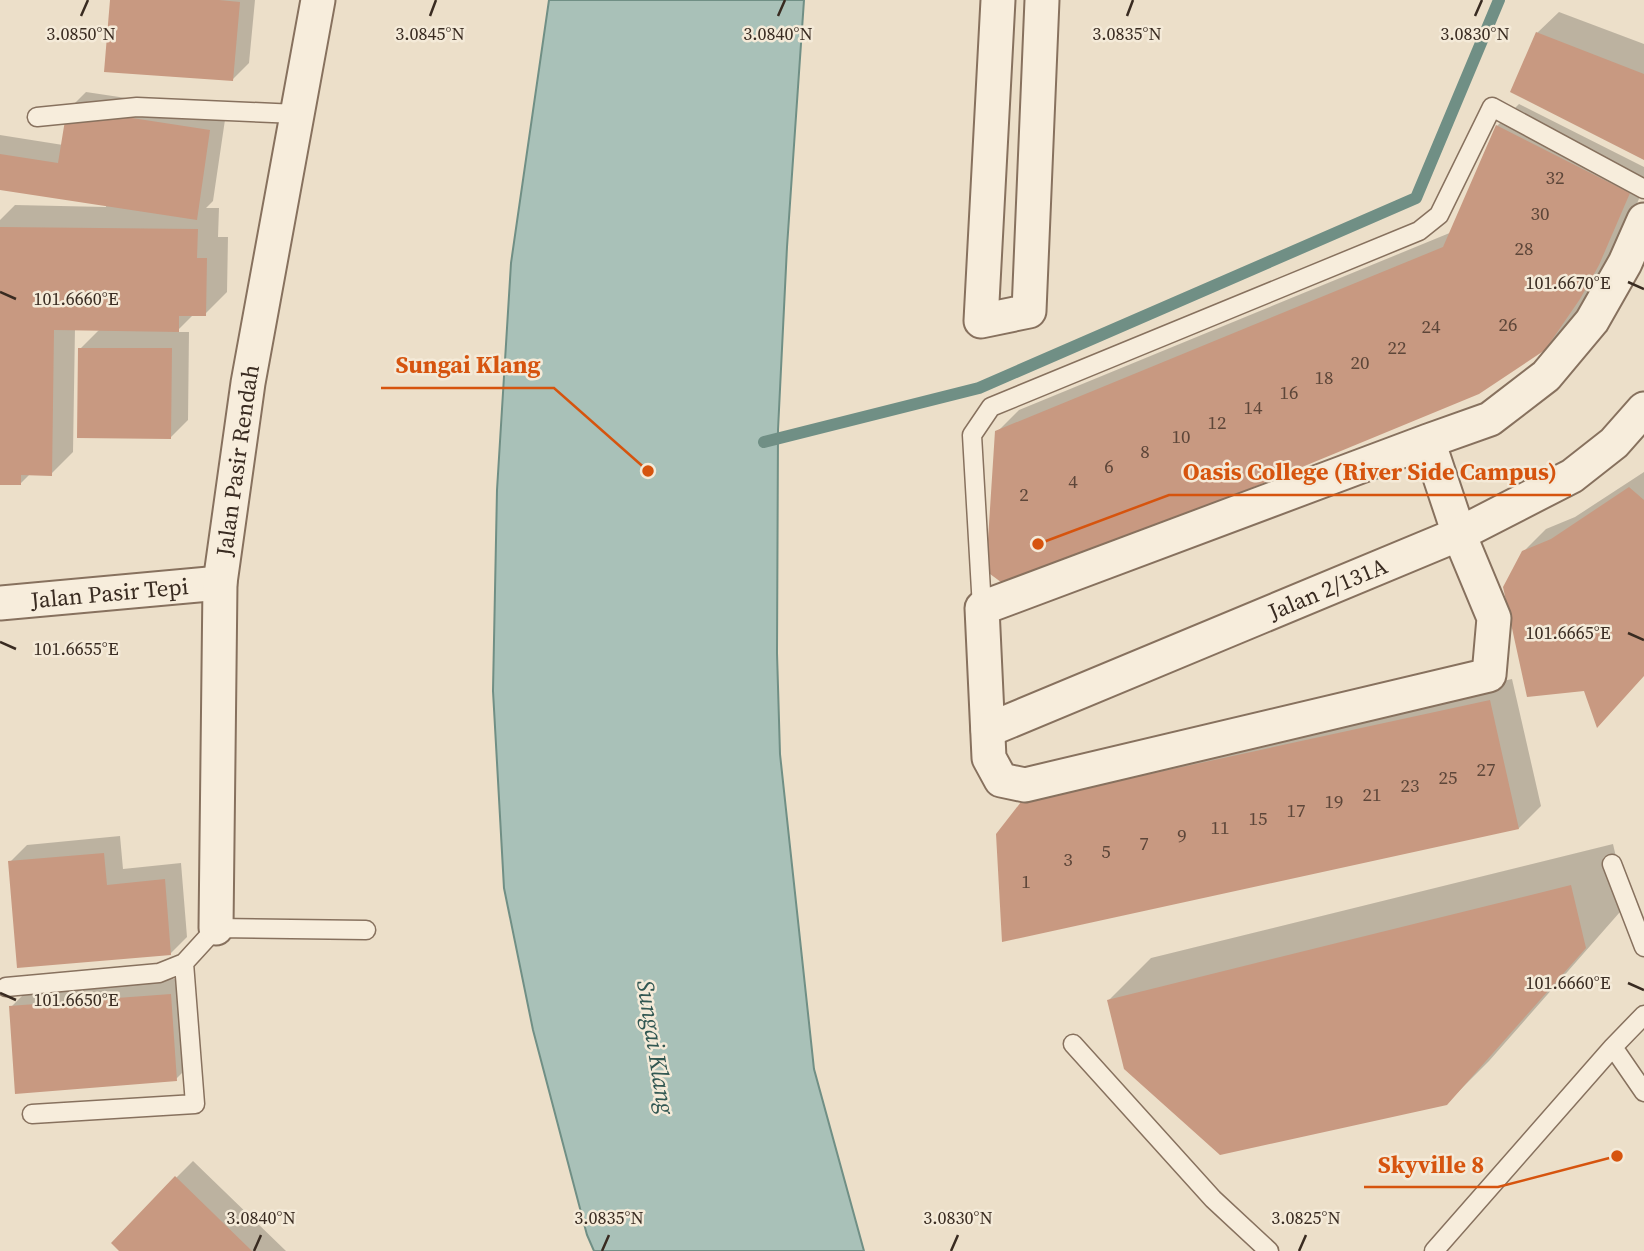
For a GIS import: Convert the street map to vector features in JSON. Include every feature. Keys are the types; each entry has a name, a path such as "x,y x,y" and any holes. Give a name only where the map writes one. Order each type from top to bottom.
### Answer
{"street":[{"name":"Jalan Pasir Rendah","path":"216,928 220,583 247,383 318,0"},
{"path":"998,0 981,321 1029,310 1042,0"},
{"path":"1428,441 1459,534 1493,618 1489,675 1025,785 1002,780 989,758 982,608 1428,441 1490,419 1546,376 1592,321 1625,263 1644,220"},
{"name":"Jalan 2/131A","path":"988,730 1459,534 1572,476 1615,443 1644,409"},
{"name":"Jalan Pasir Tepi","path":"0,603 220,583"}],"lane":[{"path":"37,117 136,107 297,114"},
{"path":"982,608 972,435 991,407 1419,231 1438,215 1492,107 1644,188"},
{"path":"1612,864 1644,947"},
{"path":"6,987 159,973 184,963 216,928 366,930"},
{"path":"32,1114 195,1104 184,963"},
{"path":"1434,1251 1644,1015"},
{"path":"1073,1044 1213,1199 1269,1251"},
{"path":"1613,1047 1644,1092"}],"water":[{"path":"549,0 804,0 778,430 777,653 780,754 814,1069 864,1251 594,1251 587,1235 533,1030 504,888 493,691 497,490 511,263"}],"building":[{"path":"110,0 240,2 233,81 104,72"},
{"path":"1536,32 1644,74 1644,160 1510,92"},
{"path":"67,108 210,130 197,220 0,190 0,154 58,163"},
{"path":"1496,125 1630,193 1599,265 1580,299 1545,350 1479,394 1009,588 986,571 995,431 1443,247"},
{"path":"0,227 198,229 197,258 207,258 206,316 179,316 179,332 54,330 52,476 21,475 21,485 0,485"},
{"path":"78,348 172,348 171,439 77,438"},
{"path":"1629,487 1644,500 1644,676 1597,728 1584,691 1527,697 1503,587 1522,551 1551,539"},
{"path":"1490,700 1519,829 1002,942 996,834 1021,802"},
{"path":"104,853 107,885 165,879 171,955 17,968 8,861"},
{"path":"1571,885 1586,948 1447,1105 1220,1155 1124,1069 1107,1000"},
{"path":"171,994 177,1081 15,1094 9,1006"},
{"path":"175,1176 252,1251 119,1251 111,1243"}],"waterway":[{"path":"764,442 979,388 1416,198 1499,0"}],"place":[{"name":"Sungai Klang","path":"648,471"},
{"name":"Oasis College (River Side Campus)","path":"1038,544"},
{"name":"Skyville 8","path":"1617,1156"}]}
